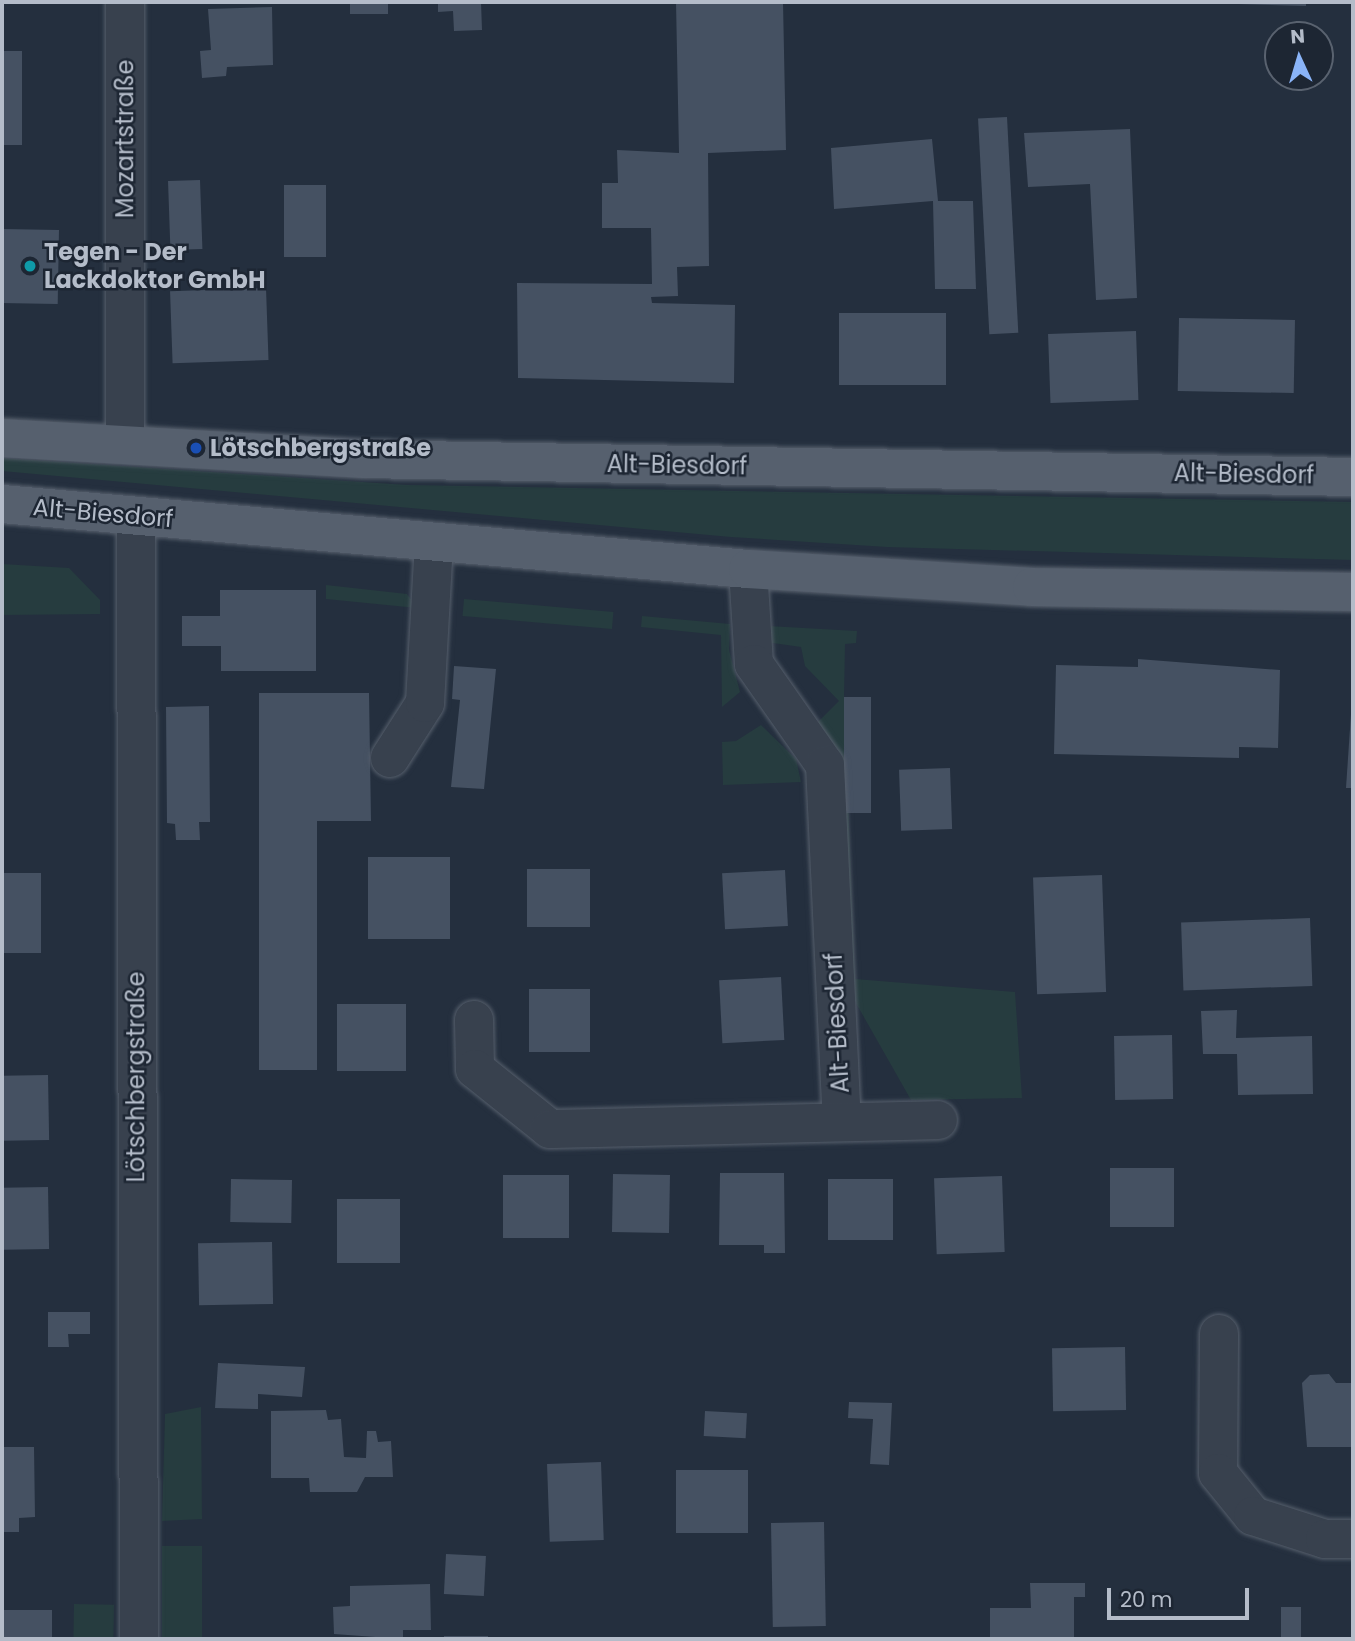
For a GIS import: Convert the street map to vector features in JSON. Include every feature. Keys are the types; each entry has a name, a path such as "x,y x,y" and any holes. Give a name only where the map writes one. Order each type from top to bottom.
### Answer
{"main road":[{"name":"Alt-Biesdorf","path":"2,438 488,463 1353,477"},
{"name":"Alt-Biesdorf","path":"2,504 748,569 1032,586 1353,592"}],"street":[{"name":"Mozartstraße","path":"125,2 125,444"},
{"name":"Lötschbergstraße","path":"136,516 133,674 139,1639"},
{"path":"390,758 425,703 434,542"},
{"name":"Alt-Biesdorf","path":"748,569 754,664 825,765 842,1122"},
{"name":"Alt-Biesdorf","path":"474,1020 475,1069 550,1129 938,1121"},
{"path":"1219,1334 1218,1473 1254,1516 1325,1539 1353,1539"}],"green space":[{"path":"2,458 407,485 1353,502 1353,560 887,547 731,537 2,471"},
{"path":"2,564 69,568 100,600 100,614 2,615"},
{"path":"326,585 407,594 417,608 326,599"},
{"path":"464,599 613,612 612,629 463,616"},
{"path":"642,616 730,624 729,650 740,692 722,707 721,635 641,627"},
{"path":"768,626 857,631 856,643 845,644 844,697 855,979 1015,992 1022,1098 911,1100 848,989 815,725 839,701 805,666 801,647 766,642"},
{"path":"761,725 796,759 801,782 723,785 722,742 736,741"},
{"path":"201,1407 202,1519 162,1521 165,1414"},
{"path":"162,1546 202,1546 202,1639 162,1639"},
{"path":"74,1604 114,1605 113,1639 73,1639"}],"building":[{"path":"350,2 388,2 388,14 350,14"},
{"path":"438,2 481,2 482,30 454,31 453,11 438,12"},
{"path":"676,2 783,2 786,150 708,153 709,266 677,267 678,296 651,297 652,303 735,305 734,383 518,378 517,283 652,284 651,228 602,228 602,183 618,183 617,150 679,153"},
{"path":"1306,2 1306,6 1238,4"},
{"path":"272,7 273,65 227,67 226,76 202,78 200,51 211,50 208,9"},
{"path":"2,51 22,51 22,145 2,145"},
{"path":"1007,117 1018,333 989,334 978,119"},
{"path":"1130,129 1137,298 1096,300 1090,184 1028,187 1024,133"},
{"path":"932,139 938,201 973,201 976,289 935,289 933,201 834,209 831,148"},
{"path":"200,180 202,249 170,250 168,181"},
{"path":"284,185 326,185 326,257 284,257"},
{"name":"Tegen - Der Lackdoktor GmbH","path":"2,229 59,230 58,304 2,303"},
{"path":"266,288 269,360 173,363 170,291"},
{"path":"839,313 946,313 946,385 839,385"},
{"path":"1179,318 1295,320 1294,393 1178,391"},
{"path":"1136,331 1138,400 1050,403 1048,334"},
{"path":"220,590 316,590 316,671 221,671 221,646 182,646 182,616 220,616"},
{"path":"1138,659 1280,670 1278,748 1239,747 1239,758 1054,754 1056,665 1138,667"},
{"path":"454,666 496,669 484,789 451,787 460,700 452,699"},
{"path":"259,693 369,693 371,821 317,821 317,1070 259,1070"},
{"path":"844,697 871,697 871,813 844,813"},
{"path":"209,706 210,822 199,822 200,840 176,840 175,824 167,823 166,707"},
{"path":"1351,714 1353,788 1346,788"},
{"path":"950,768 952,829 901,831 899,770"},
{"path":"368,857 450,857 450,939 368,939"},
{"path":"527,869 590,869 590,927 527,927"},
{"path":"785,870 788,926 725,929 722,873"},
{"path":"2,873 41,873 41,953 2,953"},
{"path":"1102,875 1106,992 1037,994 1033,877"},
{"path":"1310,918 1312,986 1183,990 1181,923"},
{"path":"781,977 784,1040 722,1043 719,980"},
{"path":"529,989 590,989 590,1052 529,1052"},
{"path":"337,1004 406,1004 406,1071 337,1071"},
{"path":"1237,1010 1236,1038 1312,1036 1313,1094 1238,1095 1237,1054 1203,1054 1201,1011"},
{"path":"1172,1035 1173,1099 1115,1100 1114,1036"},
{"path":"48,1075 49,1140 3,1141 2,1076"},
{"path":"1110,1168 1174,1168 1174,1227 1110,1227"},
{"path":"720,1173 784,1173 785,1253 764,1253 764,1245 719,1245"},
{"path":"613,1174 670,1175 669,1233 612,1232"},
{"path":"503,1175 569,1175 569,1238 503,1238"},
{"path":"1002,1176 1005,1252 937,1254 934,1178"},
{"path":"231,1179 292,1180 291,1223 230,1222"},
{"path":"828,1179 893,1179 893,1240 828,1240"},
{"path":"48,1187 49,1249 3,1250 2,1188"},
{"path":"337,1199 400,1199 400,1263 337,1263"},
{"path":"272,1242 273,1304 199,1305 198,1243"},
{"path":"48,1312 90,1312 90,1334 68,1334 69,1347 48,1347"},
{"path":"1125,1347 1126,1410 1053,1411 1052,1348"},
{"path":"218,1363 305,1367 302,1397 258,1394 258,1409 215,1408"},
{"path":"1329,1374 1336,1383 1353,1383 1353,1447 1307,1447 1302,1383 1310,1375"},
{"path":"849,1402 892,1403 889,1465 870,1464 873,1419 848,1418"},
{"path":"326,1410 328,1420 341,1419 344,1457 366,1458 367,1431 376,1431 378,1442 391,1441 393,1477 365,1477 357,1492 310,1492 309,1478 271,1478 271,1411"},
{"path":"705,1411 747,1413 746,1438 704,1436"},
{"path":"2,1447 34,1447 35,1517 19,1518 19,1532 2,1532"},
{"path":"601,1462 604,1540 550,1542 547,1464"},
{"path":"676,1470 748,1470 748,1533 676,1533"},
{"path":"824,1522 826,1626 773,1627 771,1523"},
{"path":"446,1554 486,1556 484,1596 444,1594"},
{"path":"1030,1583 1085,1583 1085,1597 1074,1597 1074,1639 990,1639 990,1608 1031,1608"},
{"path":"430,1584 431,1630 403,1630 403,1639 334,1634 333,1607 350,1606 350,1586"},
{"path":"1281,1607 1301,1607 1301,1639 1281,1639"},
{"path":"2,1610 52,1610 52,1639 2,1639"},
{"path":"444,1636 488,1636 488,1639 444,1639"}],"place":[{"name":"Tegen - Der Lackdoktor GmbH","path":"30,266"},
{"name":"Lötschbergstraße","path":"196,448"}]}
